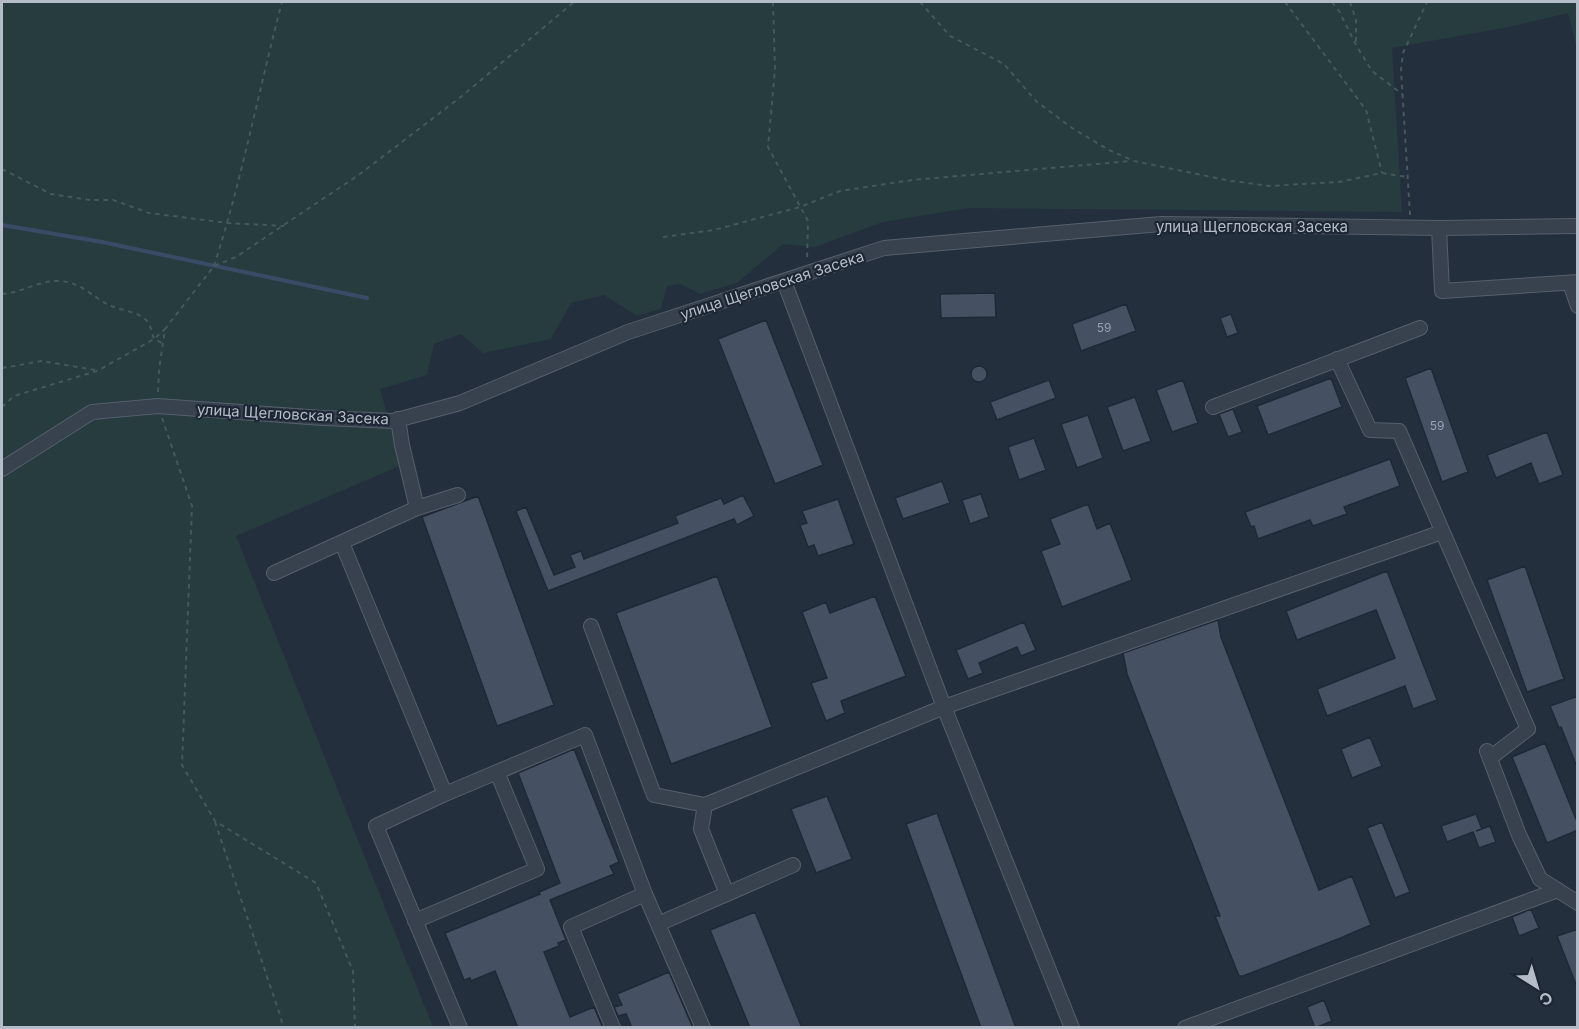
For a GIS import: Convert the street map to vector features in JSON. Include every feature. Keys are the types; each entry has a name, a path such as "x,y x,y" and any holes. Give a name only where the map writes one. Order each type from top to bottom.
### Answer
{"street":[{"name":"улица Щегловская Засека","path":"2,469 92,412 158,406 393,421 460,403 628,332 884,248 1161,224 1438,228 1454,224 1578,226"},
{"path":"1438,228 1442,291 1574,283 1578,306"},
{"path":"784,281 944,707 1072,1028"},
{"path":"1214,407 1420,328"},
{"path":"1337,359 1370,430 1399,430 1528,729 1488,754 1519,835 1540,879 1578,903"},
{"path":"398,419 417,508"},
{"path":"274,573 417,508 458,495"},
{"path":"591,626 654,795 705,805 944,707 1442,532"},
{"path":"342,543 445,794"},
{"path":"460,1028 376,826 585,735 645,894 703,1028"},
{"path":"415,921 537,869 497,772"},
{"path":"705,805 701,829 727,894"},
{"path":"658,924 793,865"},
{"path":"1185,1028 1213,1023 1558,890"},
{"path":"613,1028 571,927 645,894"}],"path":[{"path":"2,407 14,396 97,370 154,339 165,330 214,266 228,223 282,2"},
{"path":"214,266 236,257 360,174 462,96 574,2"},
{"path":"773,2 775,69 768,147 808,221 806,274"},
{"path":"920,2 950,36 1004,64 1036,101 1072,129 1134,161 1226,180 1269,186 1339,182 1382,173 1407,177"},
{"path":"1285,2 1366,110 1382,173"},
{"path":"1332,2 1372,71 1402,94"},
{"path":"1350,2 1356,20 1356,45"},
{"path":"1411,227 1401,70 1403,53 1427,2"},
{"path":"663,237 714,230 800,207 840,191 912,180 1134,161"},
{"path":"2,169 51,194 90,200 113,200 149,213 228,223 284,226"},
{"path":"2,294 12,293 38,283 61,281 81,286 114,307 132,312 147,322 154,339 162,343"},
{"path":"165,330 159,370 158,406 192,506 182,765 214,821 283,1028"},
{"path":"2,368 42,361 97,370"},
{"path":"214,821 316,883 353,971 355,1028"}],"green space":[{"path":"2,2 1577,2 1577,49 1568,13 1509,27 1392,48 1402,212 969,208 883,222 815,247 783,244 737,283 700,294 681,284 667,286 661,309 637,316 604,295 571,303 551,339 483,353 461,334 434,344 427,375 380,389 402,465 236,536 433,1027 2,1028"}],"building":[{"path":"995,293 996,317 941,318 940,294"},
{"path":"1126,304 1136,331 1081,351 1072,324"},
{"path":"1231,314 1238,333 1227,337 1220,318"},
{"path":"766,320 823,465 775,484 718,339"},
{"path":"976,366 982,366 987,374 985,380 976,382 971,377 971,371"},
{"path":"1431,368 1468,472 1442,482 1405,378"},
{"path":"1331,378 1342,407 1268,435 1257,406"},
{"path":"1049,380 1056,398 997,420 990,402"},
{"path":"1183,380 1198,423 1172,432 1156,390"},
{"path":"1135,397 1151,441 1123,451 1107,407"},
{"path":"1233,409 1242,432 1228,437 1219,414"},
{"path":"1088,415 1103,458 1077,468 1061,424"},
{"path":"1547,432 1563,475 1539,484 1531,463 1496,478 1487,455"},
{"path":"1034,438 1046,470 1019,480 1008,447"},
{"path":"1390,459 1400,486 1344,507 1347,514 1313,526 1310,520 1258,539 1254,526 1251,527 1245,512"},
{"path":"942,481 950,503 903,519 895,498"},
{"path":"981,494 989,517 970,524 962,500"},
{"path":"743,495 754,516 737,525 734,519 548,591 516,511 526,507 554,575 575,567 570,555 581,551 584,559 678,523 675,516 721,498 724,504"},
{"path":"478,496 554,705 497,726 422,517"},
{"path":"838,499 854,544 818,556 814,545 808,547 800,525 807,523 802,511"},
{"path":"1088,504 1097,529 1110,523 1132,580 1062,607 1041,551 1060,544 1050,519"},
{"path":"1525,566 1564,679 1527,692 1487,580"},
{"path":"1387,571 1437,700 1413,709 1405,686 1327,716 1317,689 1395,658 1376,610 1297,640 1286,611"},
{"path":"717,576 772,727 671,764 616,613"},
{"path":"875,596 906,676 841,701 845,713 826,721 811,683 827,678 802,612 826,602 830,613"},
{"path":"1218,620 1221,637 1319,890 1352,876 1371,925 1243,976 1239,976 1215,916 1220,916 1127,674 1123,653"},
{"path":"1024,622 1036,650 1021,656 1017,647 979,663 983,673 968,679 956,650"},
{"path":"1578,696 1578,767 1577,767 1550,706"},
{"path":"1370,737 1382,766 1352,778 1341,749"},
{"path":"1545,743 1578,824 1578,830 1547,843 1512,757"},
{"path":"574,749 619,862 610,866 614,874 550,900 566,940 558,943 559,946 544,952 570,1017 594,1007 603,1028 518,1028 495,971 471,981 470,978 464,980 445,933 540,894 539,892 560,883 518,773"},
{"path":"827,796 852,859 816,873 791,809"},
{"path":"937,813 1016,1028 981,1028 906,824"},
{"path":"1476,814 1482,829 1490,826 1496,842 1479,848 1473,832 1447,842 1441,826"},
{"path":"1382,822 1410,892 1395,898 1367,828"},
{"path":"1531,909 1539,928 1519,936 1512,917"},
{"path":"755,912 802,1028 750,1028 710,930"},
{"path":"1578,929 1578,987 1577,987 1557,936"},
{"path":"669,972 693,1028 632,1028 626,1014 618,1016 614,1007 622,1005 617,994"},
{"path":"1324,1000 1332,1021 1315,1028 1307,1007"}],"waterway":[{"path":"2,225 102,242 367,298"}]}
